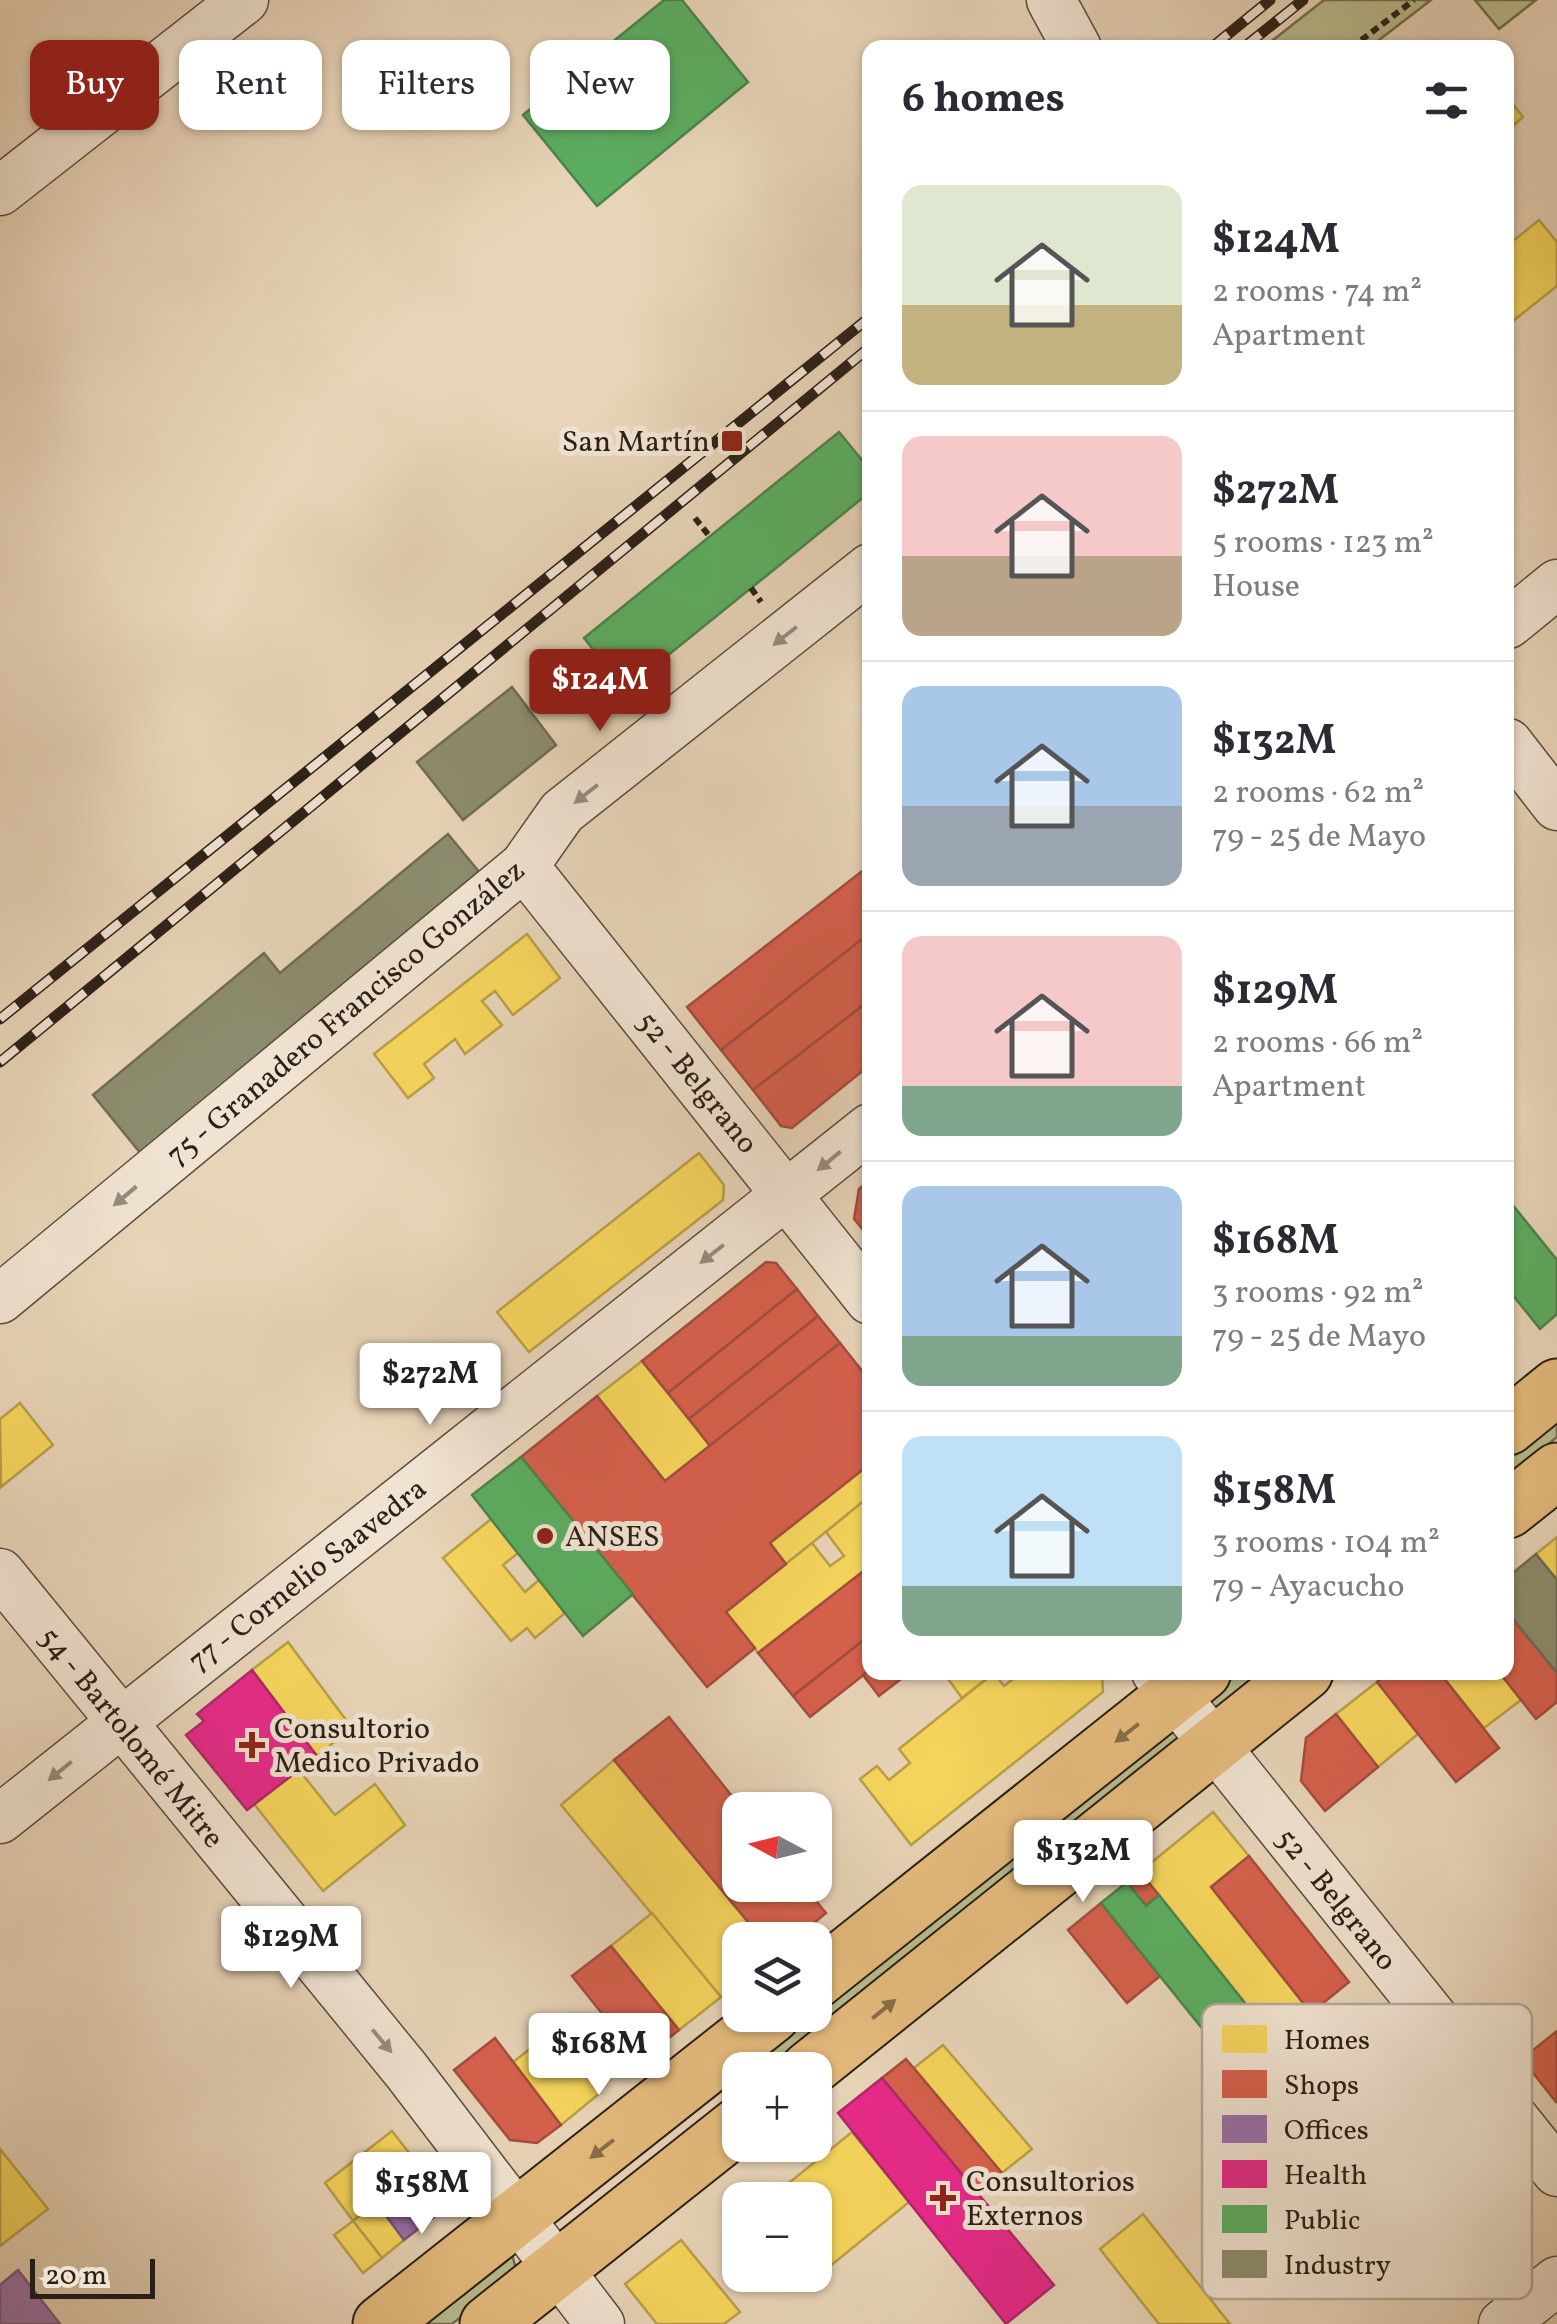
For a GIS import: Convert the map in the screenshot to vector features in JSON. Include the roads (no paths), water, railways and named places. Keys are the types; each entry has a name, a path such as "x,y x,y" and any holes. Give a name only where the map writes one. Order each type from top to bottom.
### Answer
{"main road":[{"path":"1514,1422 1557,1387"},
{"path":"1514,1505 1557,1470"},
{"path":"832,1967 1178,1680"},
{"path":"830,2052 1295,1680"},
{"path":"381,2324 750,2032"},
{"path":"488,2324 722,2138"}],"street":[{"path":"0,191 244,0"},
{"path":"1051,0 1073,40"},
{"name":"75 - Granadero Francisco González","path":"0,1299 524,866 562,812 862,574"},
{"path":"1514,619 1557,584"},
{"path":"1514,751 1557,806"},
{"name":"52 - Belgrano","path":"524,866 862,1290"},
{"name":"77 - Cornelio Saavedra","path":"0,1820 862,1134"},
{"name":"54 - Bartolomé Mitre","path":"0,1574 406,2070 600,2324"},
{"name":"52 - Belgrano","path":"1178,1680 1213,1746 1421,2004"},
{"name":"52 - Belgrano","path":"1532,2141 1557,2172"},
{"path":"1503,2324 1557,2281"}],"railway":[{"path":"1221,40 1270,0"},
{"path":"1253,40 1303,0"},
{"path":"0,1019 862,323"},
{"path":"0,1062 862,354"}],"place":[{"name":"San Martín","path":"732,441"},
{"name":"ANSES","path":"545,1536"},
{"name":"Consultorio Medico Privado","path":"252,1745"},
{"name":"Consultorios Externos","path":"943,2198"}]}
